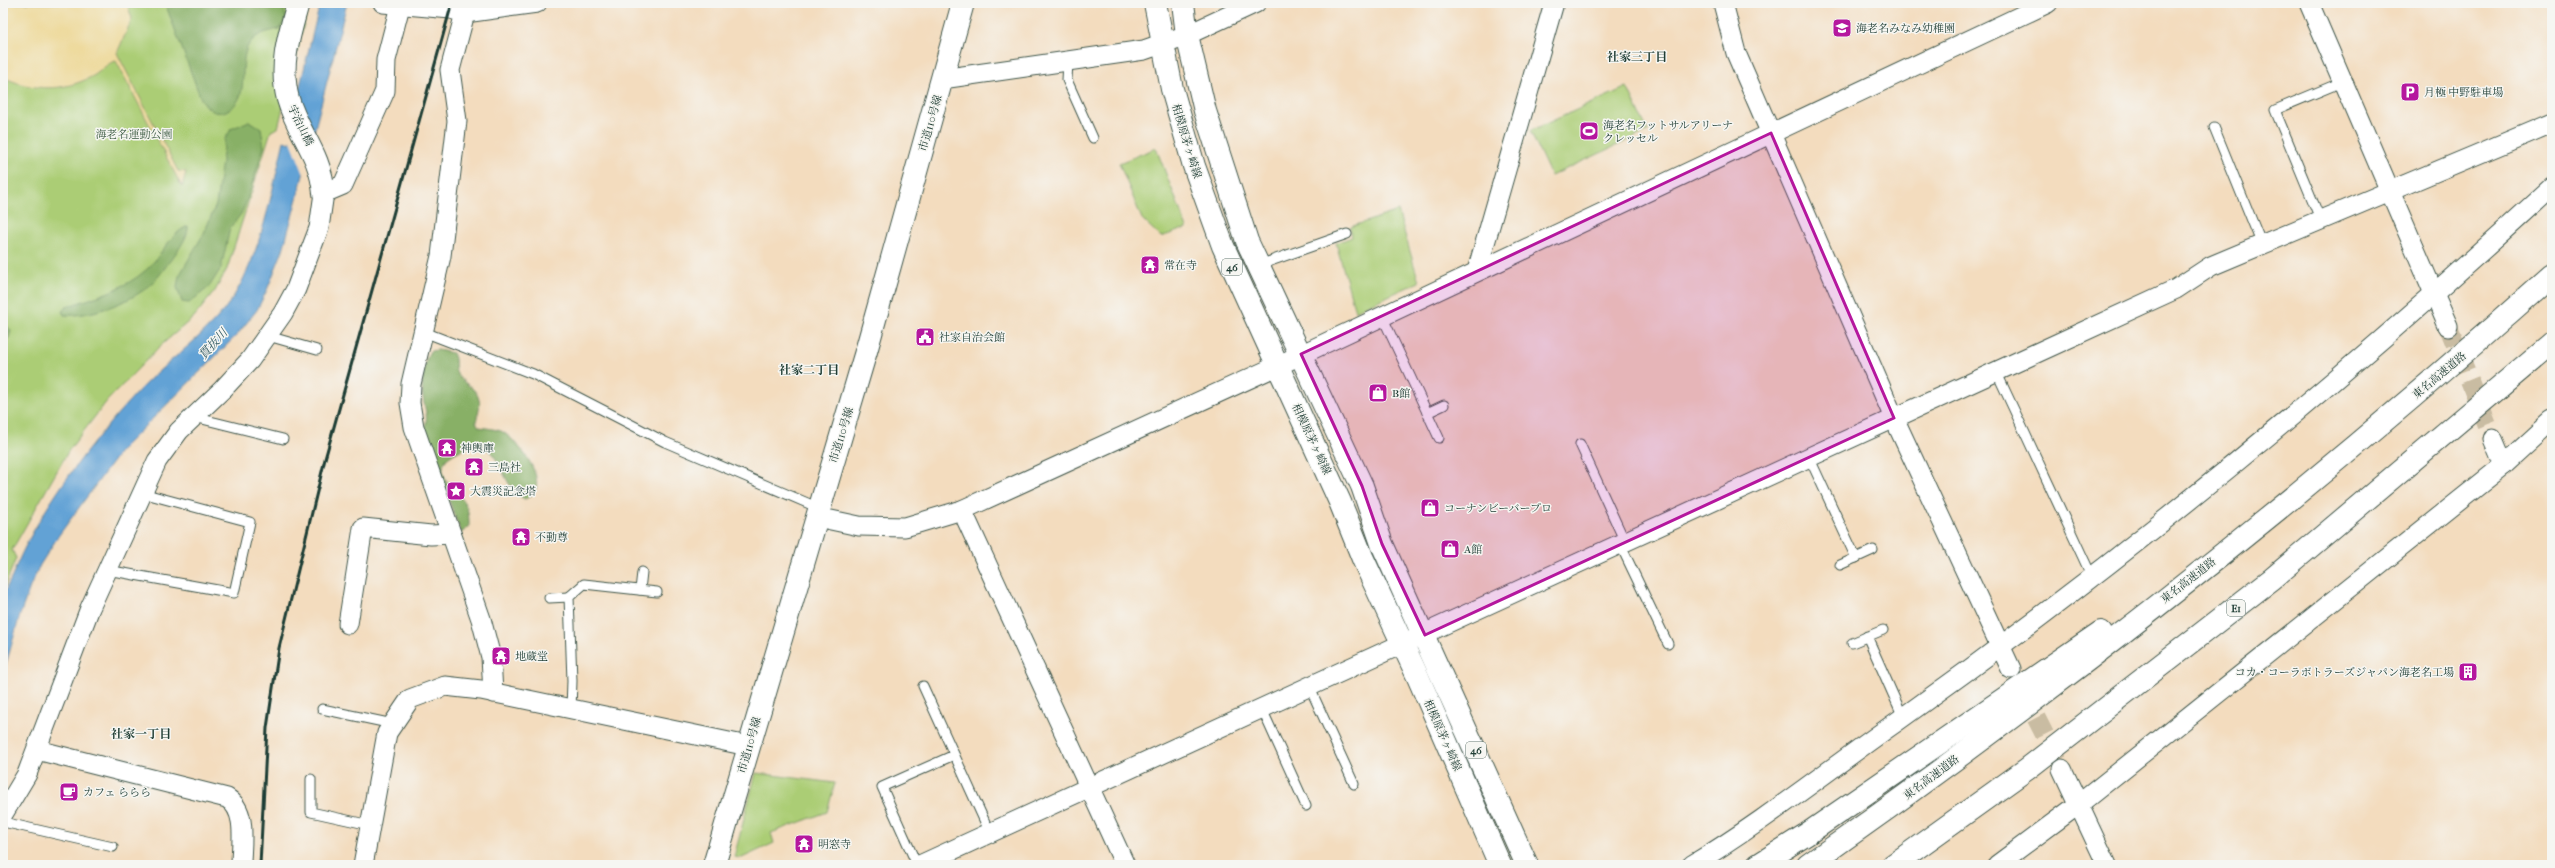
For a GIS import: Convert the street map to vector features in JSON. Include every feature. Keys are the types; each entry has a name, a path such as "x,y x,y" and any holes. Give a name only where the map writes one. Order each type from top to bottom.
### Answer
{"main road":[{"name":"宇治山橋","path":"298,3 288,42 285,82 292,110 315,154 324,193"},
{"name":"市道110号線","path":"714,865 818,512 963,3"},
{"name":"相模原茅ヶ崎線","path":"1155,3 1162,45 1172,89 1194,166 1217,231 1279,365 1500,865"},
{"name":"46","path":"1183,3 1187,35 1213,138 1247,241 1362,486 1382,544 1425,635 1527,865"},
{"name":"東名高速道路","path":"1808,865 2062,679 2215,559 2352,448 2552,275"},
{"name":"E1","path":"1898,862 2027,769 2266,584 2495,394 2552,343"},
{"path":"1758,865 1808,834 2070,652 2215,559"}],"street":[{"path":"3,814 27,774 80,633 142,493 168,444 223,389 268,336 296,289 319,228 324,193 343,185 385,91 386,60 392,5 451,9 465,13 537,3"},
{"path":"942,79 1129,54 1162,45 1187,35 1256,3"},
{"path":"1477,271 1554,3"},
{"path":"1723,3 1736,53 1894,418 2011,669"},
{"path":"818,512 859,526 905,527 962,510 1279,365 2048,3"},
{"path":"2309,3 2389,192 2448,326"},
{"path":"465,13 450,70 457,121 441,256 411,384 410,403 414,427 481,619 491,657 494,693"},
{"path":"920,865 1310,688 2176,289 2211,266 2552,123"},
{"path":"1692,865 2000,648 2092,577 2251,451 2434,296 2552,187"},
{"path":"1997,865 2079,804 2504,465 2552,421"},
{"path":"2493,440 2504,465"},
{"path":"962,510 1125,865"},
{"path":"348,624 356,526 431,535 451,534"},
{"path":"363,865 387,733 410,699 444,686 494,693 748,746"},
{"path":"37,750 227,798 234,802 241,815 241,865"},
{"path":"2062,769 2107,865"}],"lane":[{"path":"1068,62 1067,80 1093,138"},
{"path":"2321,221 2275,110 2342,82"},
{"path":"2214,127 2262,245"},
{"path":"1259,265 1347,234"},
{"path":"1382,316 1439,438"},
{"path":"424,332 533,374 665,442 818,512"},
{"path":"268,336 318,350"},
{"path":"1996,371 2092,577"},
{"path":"1427,413 1444,405"},
{"path":"194,417 283,439"},
{"path":"1580,444 1668,644"},
{"path":"1809,457 1856,558"},
{"path":"107,570 234,593 250,522 142,493"},
{"path":"1840,565 1873,550"},
{"path":"640,590 642,572"},
{"path":"549,598 569,597 584,584 657,592"},
{"path":"569,597 572,681 571,709"},
{"path":"1852,643 1883,630"},
{"path":"1867,636 1902,717"},
{"path":"922,686 990,833"},
{"path":"1310,688 1354,784"},
{"path":"322,709 393,724"},
{"path":"1262,709 1306,806"},
{"path":"917,865 882,787 954,755"},
{"path":"311,779 311,812 370,825"},
{"path":"3,822 113,847"}],"highlighted area":[{"path":"1771,133 1894,418 1425,635 1382,544 1362,486 1301,354"}],"green space":[{"name":"海老名運動公園","path":"3,3 309,3 278,128 271,131 227,269 215,291 194,317 159,347 107,401 69,450 12,550 16,558 3,591"},
{"path":"165,3 283,5 286,19 279,29 266,32 255,37 249,44 245,52 242,90 234,105 226,111 214,112 201,99"},
{"name":"海老名フットサルアリーナ クレッセル","path":"1627,87 1648,131 1551,176 1530,131"},
{"path":"249,121 261,128 264,147 247,200 241,214 230,228 221,268 209,287 189,303 182,302 177,287 179,276 204,233 216,205 225,139 231,129"},
{"path":"1156,148 1187,228 1161,237 1142,219 1119,163"},
{"path":"1398,211 1419,282 1355,311 1336,243 1352,237 1350,227"},
{"path":"188,226 186,236 180,247 148,287 130,298 108,308 85,314 64,315 62,311 66,307 118,288 137,277 151,265 176,234"},
{"path":"3,322 11,330 9,338 3,342"},
{"path":"438,350 453,353 458,375 478,395 480,405 476,422 479,427 501,431 516,443 531,464 537,484 534,493 525,499 516,493 509,484 498,462 491,453 483,447 472,446 452,455 445,462 443,473 447,482 462,499 467,509 469,527 461,533 424,431 426,417 422,392 425,367 430,351"},
{"path":"756,773 835,783 827,812 771,833 774,843 742,858 734,857"}],"sand":[{"path":"3,3 127,3 132,19 117,53 178,171 186,172 182,187 116,61 109,63 93,76 71,85 59,87 48,88 25,85 3,77"}],"water":[{"name":"貫抜川","path":"320,3 347,3 283,250 267,290 257,310 237,335 122,449 59,535 40,565 30,587 20,615 3,675 3,597 22,552 36,526 52,500 89,448 128,402 147,382 203,333 223,311 232,299 251,262 270,202 284,141 290,143 298,94"}],"pier":[{"path":"296,95 315,135 305,177 289,136"}],"tunnel":[{"path":"2448,326 2493,439"},
{"path":"2023,692 2062,769"}],"railway":[{"path":"260,865 267,728 279,648 325,459 452,3"}],"place":[{"name":"海老名みなみ幼稚園","path":"1842,28"},
{"name":"月極 中野駐車場","path":"2410,92"},
{"name":"海老名フットサルアリーナ クレッセル","path":"1589,131"},
{"name":"常在寺","path":"1150,265"},
{"name":"社家自治会館","path":"925,337"},
{"name":"B館","path":"1378,393"},
{"name":"神輿庫","path":"447,448"},
{"name":"三島社","path":"474,467"},
{"name":"大震災記念塔","path":"456,491"},
{"name":"コーナンビーバープロ","path":"1430,508"},
{"name":"不動尊","path":"521,537"},
{"name":"A館","path":"1450,549"},
{"name":"地蔵堂","path":"501,656"},
{"name":"コカ・コーラボトラーズジャパン海老名工場","path":"2468,672"},
{"name":"カフェ ららら","path":"69,792"},
{"name":"明窓寺","path":"804,844"}],"district":[{"name":"社家三丁目","path":"1637,57"},
{"name":"社家二丁目","path":"809,370"},
{"name":"社家一丁目","path":"141,734"}]}
